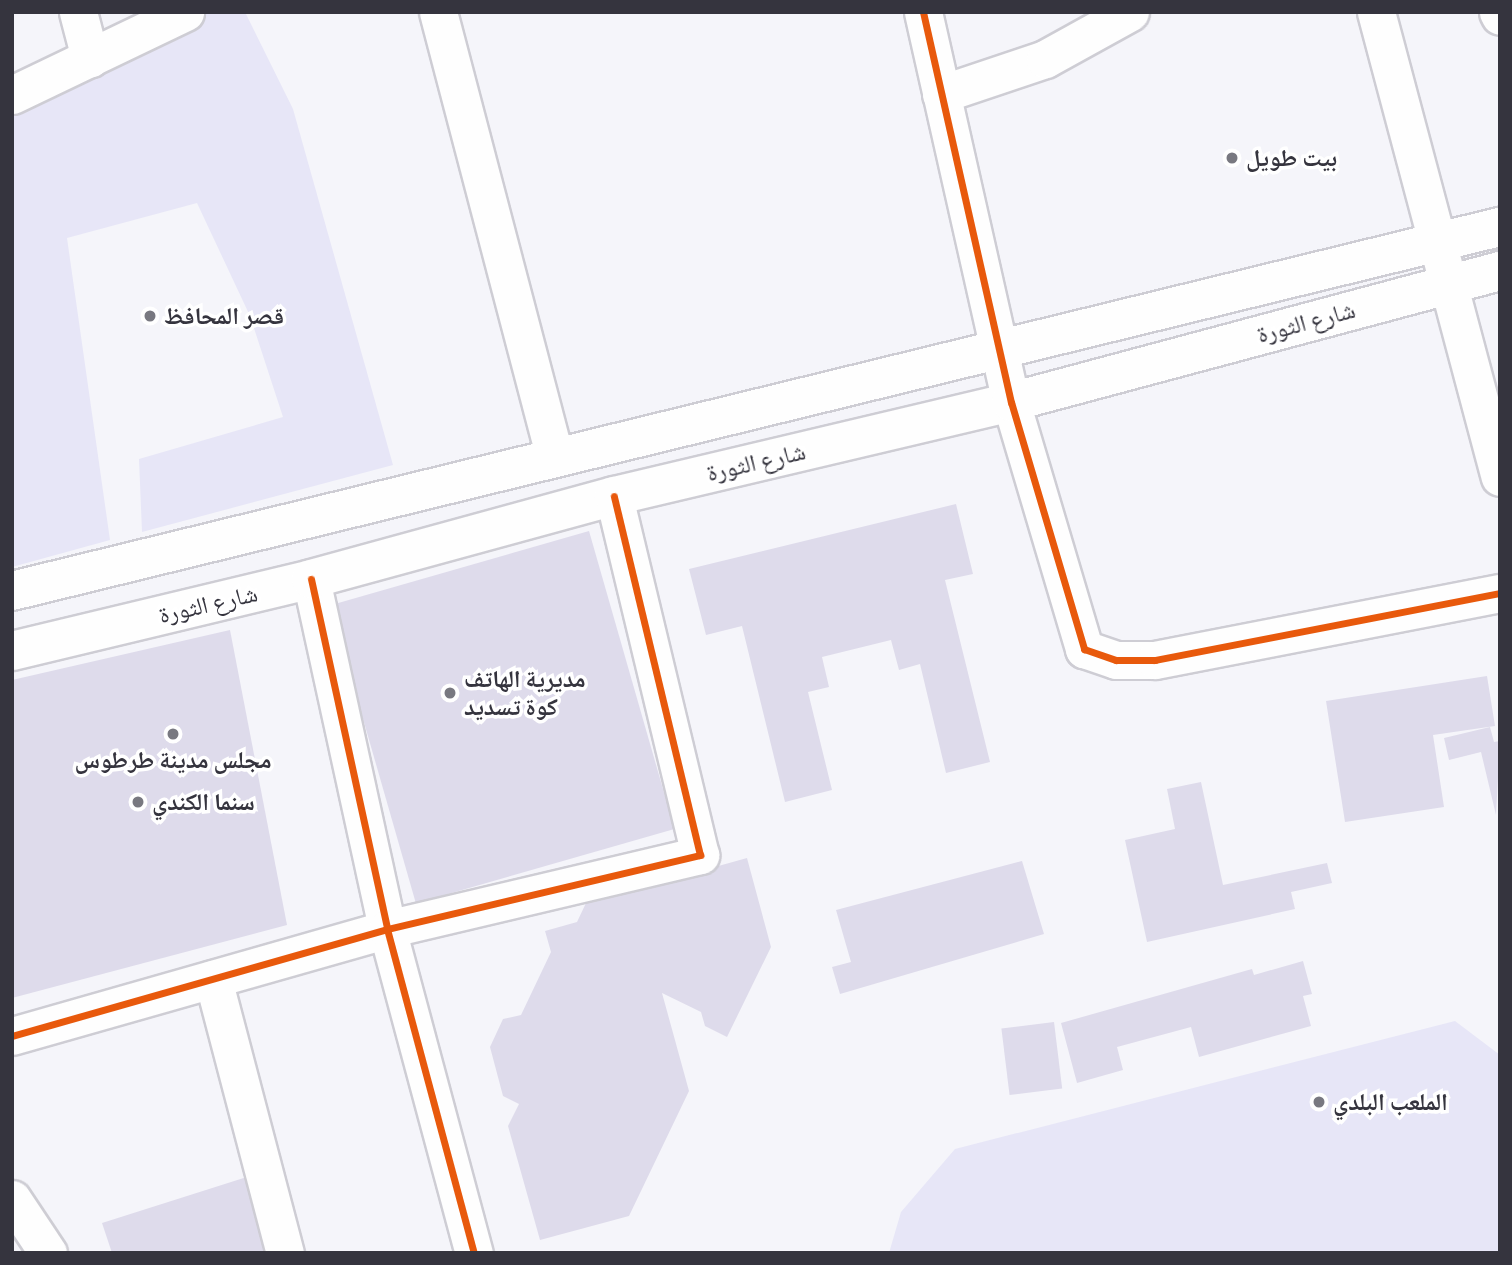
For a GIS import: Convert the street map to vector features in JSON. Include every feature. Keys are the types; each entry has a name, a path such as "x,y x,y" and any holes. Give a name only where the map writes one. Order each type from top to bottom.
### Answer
{"main road":[{"name":"شارع الثورة","path":"12,591 555,457 1003,351 1500,227"},
{"name":"شارع الثورة","path":"12,651 311,579 614,496 1011,402 1450,282 1500,271"}],"street":[{"path":"78,12 90,58"},
{"path":"12,95 185,12"},
{"path":"438,12 555,457"},
{"path":"923,12 1003,351 1011,402 1084,649 1116,660 1156,660 1500,593"},
{"path":"941,94 1045,59 1130,12"},
{"path":"1376,12 1500,477"},
{"path":"12,1036 387,929 699,855 614,496"},
{"path":"311,579 387,929 474,1253"},
{"path":"213,979 285,1253"},
{"path":"12,1199 48,1253"}],"shaded area":[{"path":"149,12 245,12 293,109 393,465 142,532 139,459 283,417 250,316 197,203 67,238 110,540 12,567 12,78"},
{"name":"الملعب البلدي","path":"1455,1021 1500,1055 1500,1253 889,1253 901,1212 955,1149"}],"building":[{"path":"956,504 973,574 945,580 990,762 946,773 920,664 899,670 891,640 822,657 829,687 808,692 832,790 785,802 742,626 706,635 689,569"},
{"path":"589,531 674,829 416,903 330,605"},
{"name":"سنما الكندي","path":"230,630 287,925 12,998 12,680"},
{"path":"1487,676 1495,726 1433,735 1444,807 1345,822 1326,701"},
{"path":"1490,727 1494,742 1500,741 1496,815 1481,752 1449,760 1444,738"},
{"path":"1201,782 1223,885 1327,863 1332,883 1291,892 1295,909 1147,942 1125,840 1175,829 1167,789"},
{"path":"747,858 771,947 727,1037 705,1026 701,1012 662,993 689,1091 629,1216 540,1240 508,1126 519,1104 503,1096 490,1047 503,1019 521,1015 551,952 545,931 577,922 586,903"},
{"path":"1022,861 1044,934 840,994 832,967 851,962 836,910"},
{"path":"1303,961 1312,994 1303,996 1311,1026 1199,1057 1191,1027 1117,1047 1123,1070 1077,1083 1061,1023 1252,969 1254,975"},
{"path":"1054,1022 1062,1089 1010,1095 1001,1028"},
{"path":"250,1176 275,1253 112,1253 102,1223"}],"cycle path":[{"path":"923,12 1011,402 1084,649 1116,660 1155,660 1500,593"},
{"path":"12,1036 387,929 700,855 614,496"},
{"path":"311,579 387,929 474,1253"}],"place":[{"name":"بيت طويل","path":"1232,158"},
{"name":"قصر المحافظ","path":"150,316"},
{"name":"مديرية الهاتف كوة تسديد","path":"450,693"},
{"name":"مجلس مدينة طرطوس","path":"173,734"},
{"name":"سنما الكندي","path":"138,802"},
{"name":"الملعب البلدي","path":"1319,1102"}]}
